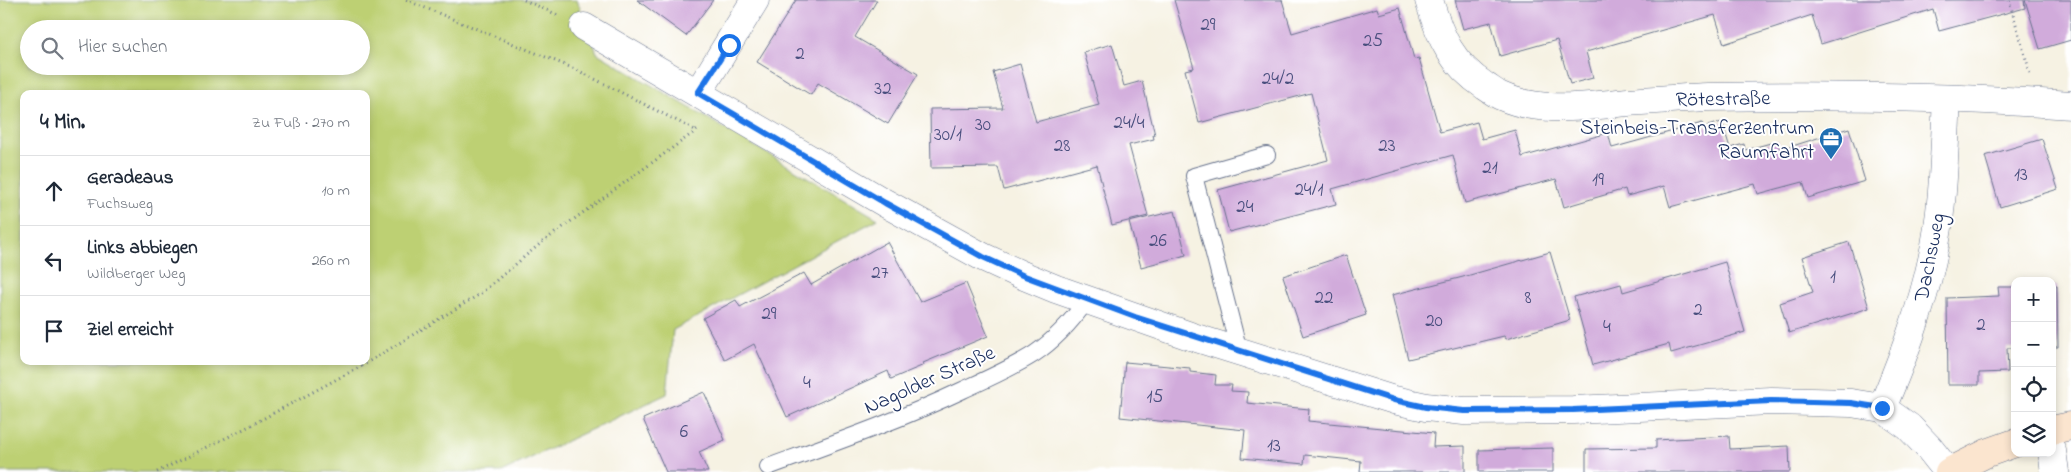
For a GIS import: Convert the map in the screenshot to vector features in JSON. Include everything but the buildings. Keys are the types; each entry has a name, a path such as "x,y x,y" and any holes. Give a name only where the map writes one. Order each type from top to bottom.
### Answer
{"street":[{"path":"709,99 755,0"},
{"name":"Rötestraße","path":"1429,0 1436,27 1450,54 1468,72 1501,96 1532,105 1562,108 1687,98 1724,97 1864,97 2071,105"},
{"path":"584,27 885,203 983,257 1022,275 1087,300 1394,400 1426,407 1464,411 1573,410 1809,401 1851,403 1882,408 1909,427 1948,472 2011,444"},
{"name":"Dachsweg","path":"1882,408 1901,364 1921,303 1932,258 1939,205 1947,99"},
{"path":"2056,429 2071,426"},
{"path":"2053,457 2055,472"}],"lane":[{"path":"1239,351 1194,176 1267,155"},
{"name":"Nagolder Straße","path":"768,466 933,404 986,380 1034,354 1074,318 1087,300"}],"path":[{"path":"406,0 575,69 698,131"},
{"path":"524,0 584,27"},
{"path":"2009,0 2039,103"},
{"path":"370,361 480,294 541,243 698,131 709,99"},
{"path":"157,472 242,430 363,365"}],"green space":[{"path":"0,0 577,0 597,53 878,219 673,330 667,394 501,472 0,472"}],"place":[{"name":"Steinbeis-Transferzentrum Raumfahrt","path":"1831,160"}],"route":[{"path":"729,45 698,93 885,203 983,257 1056,290 1190,336 1367,392 1426,407 1464,411 1573,410 1771,401 1851,403 1882,408"}]}
